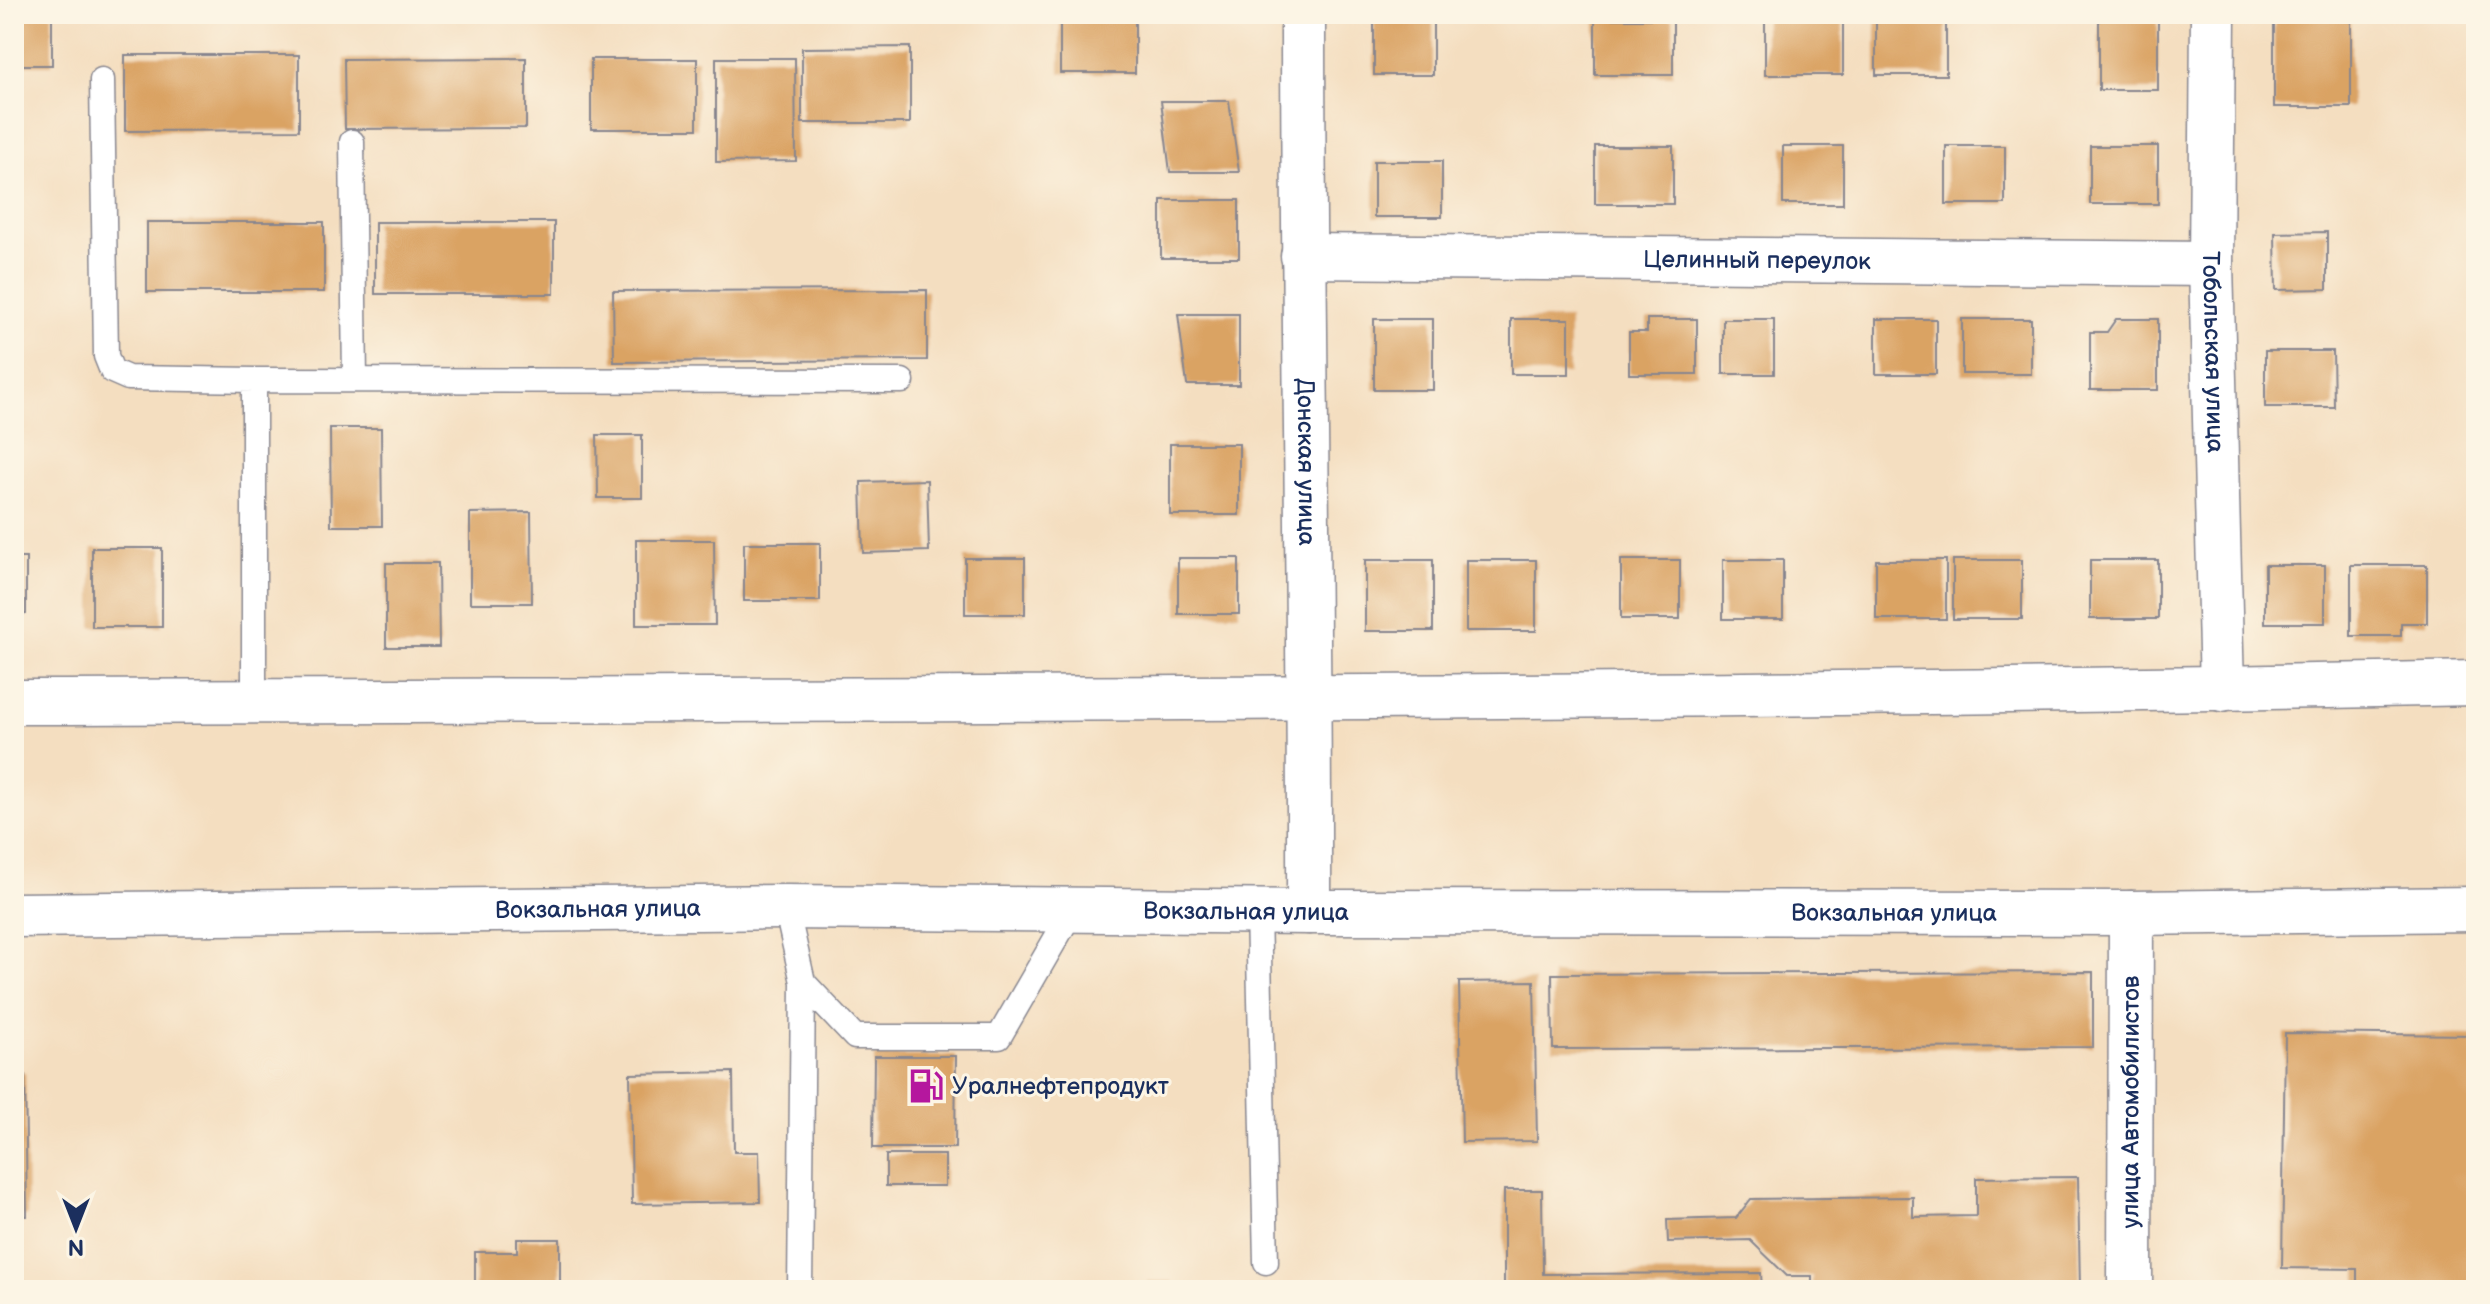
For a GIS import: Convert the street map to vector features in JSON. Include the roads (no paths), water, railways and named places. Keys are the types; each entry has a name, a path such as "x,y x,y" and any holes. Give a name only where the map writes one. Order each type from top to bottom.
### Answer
{"street":[{"name":"Донская улица","path":"1303,14 1303,256 1310,697 1309,912"},
{"name":"Тобольская улица","path":"2213,14 2211,264 2222,689"},
{"name":"Целинный переулок","path":"1303,256 2211,264"},
{"path":"14,702 1310,697 2222,689 2476,683"},
{"name":"Вокзальная улица","path":"14,915 786,907 1309,912 2131,913 2476,909"},
{"name":"улица Автомобилистов","path":"2130,1290 2131,913"}],"lane":[{"path":"102,80 106,356 112,371 128,378 902,381"},
{"path":"352,142 355,380"},
{"path":"254,380 254,701"},
{"path":"786,907 803,982 800,1290"},
{"path":"803,982 855,1037 999,1037 1073,909"},
{"path":"1258,911 1266,1262"}],"place":[{"name":"Уралнефтепродукт","path":"926,1086"}]}
